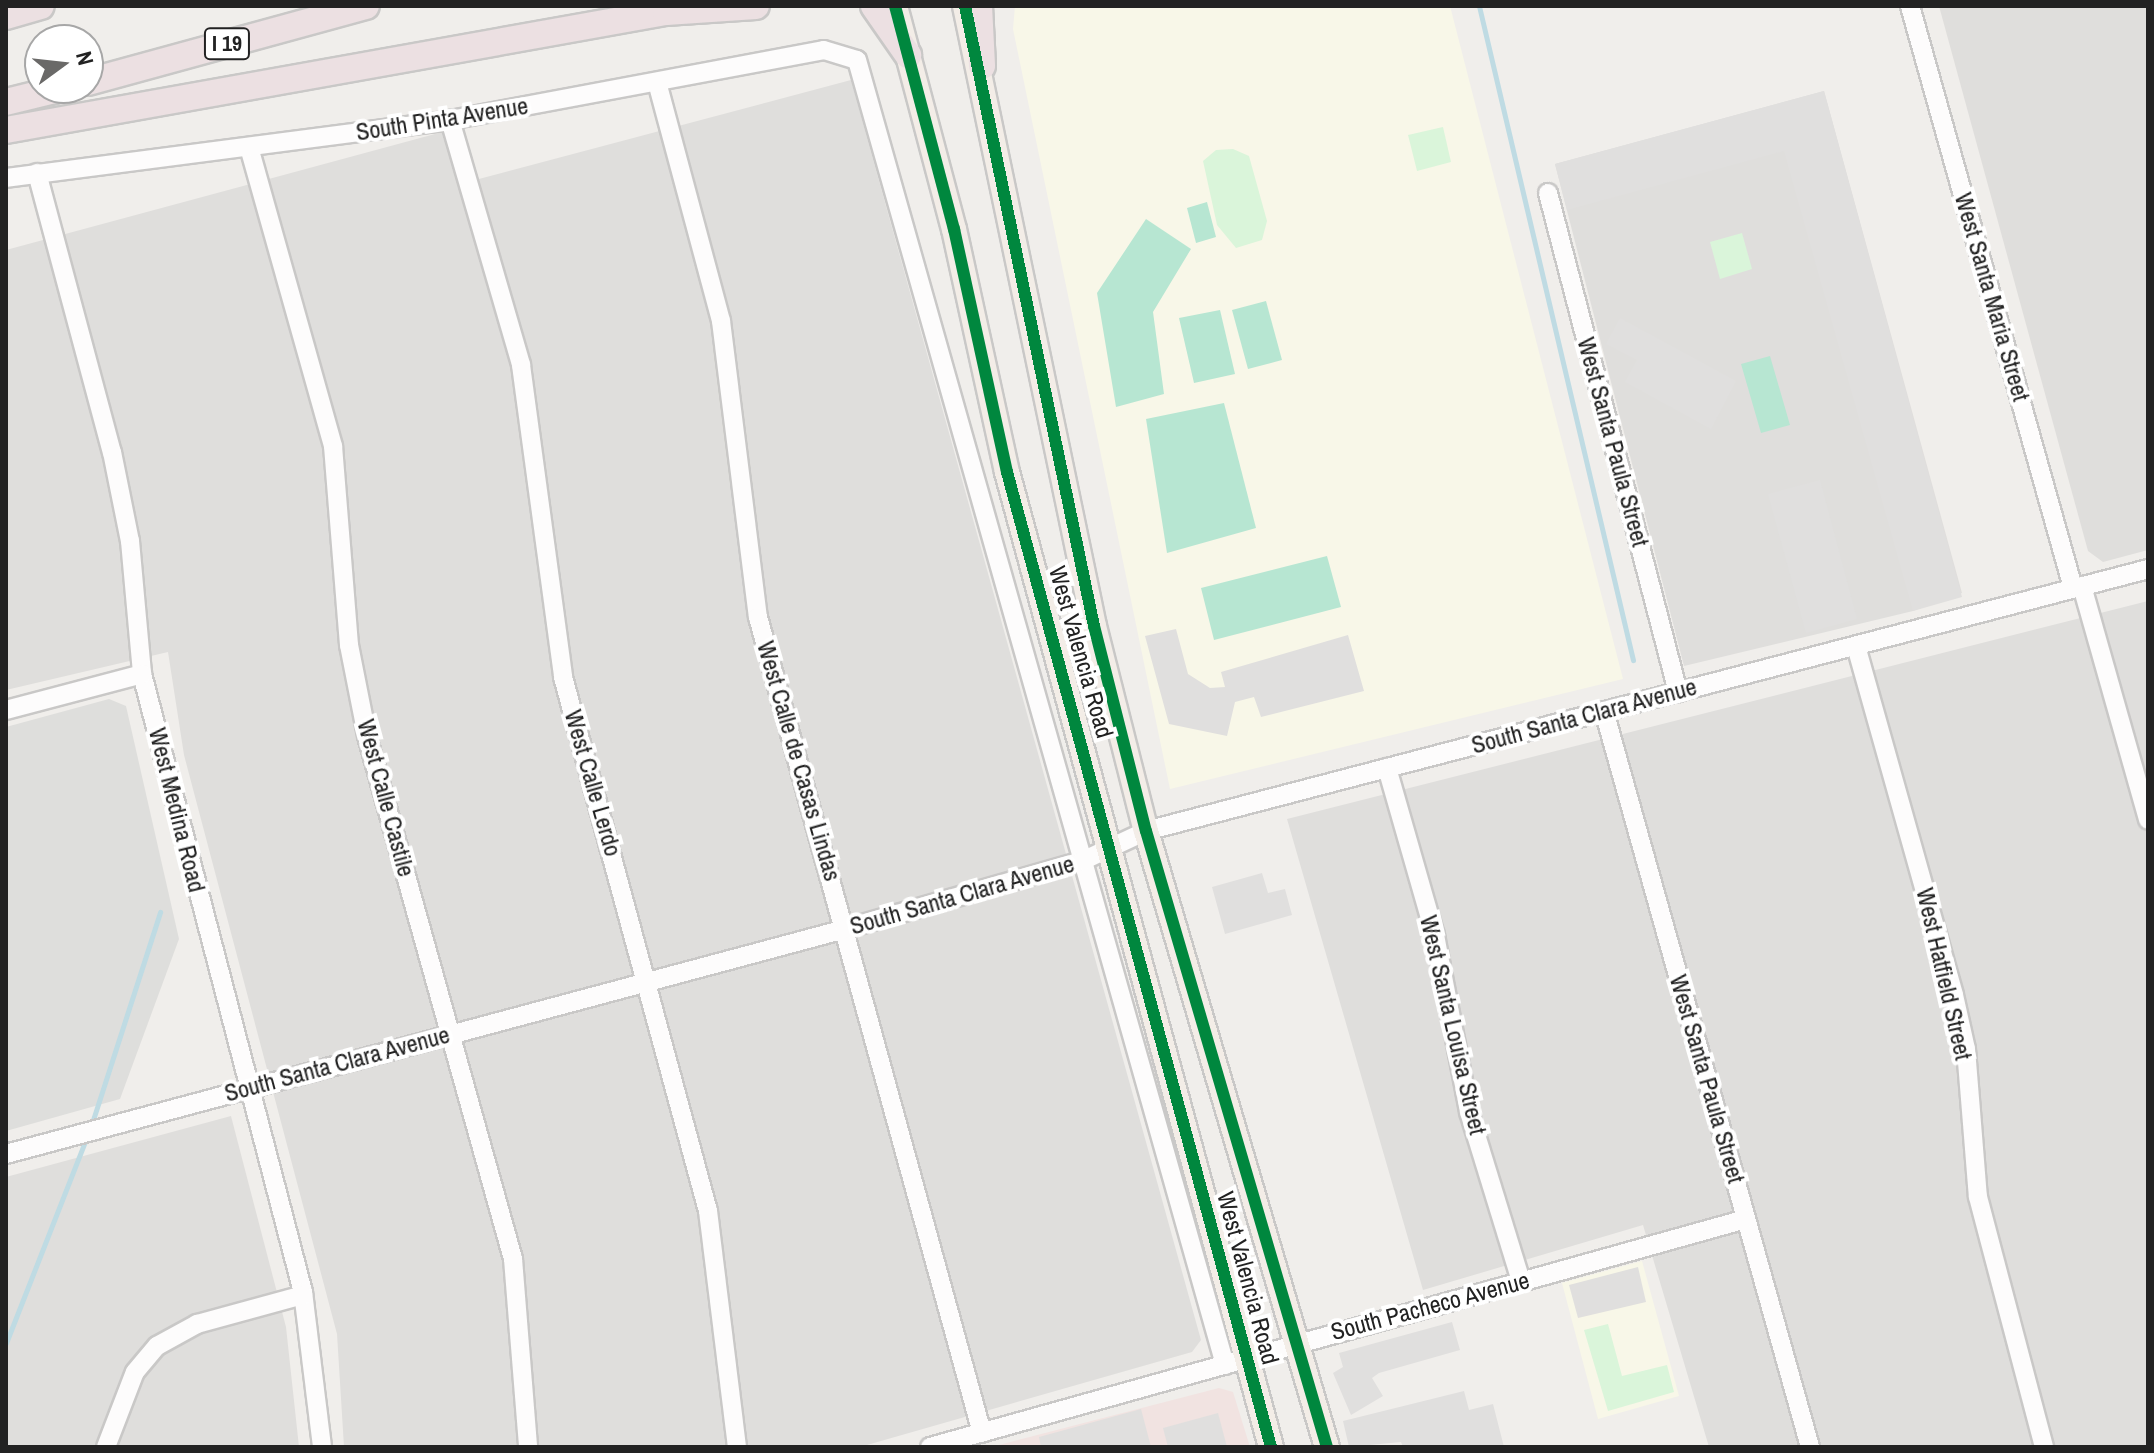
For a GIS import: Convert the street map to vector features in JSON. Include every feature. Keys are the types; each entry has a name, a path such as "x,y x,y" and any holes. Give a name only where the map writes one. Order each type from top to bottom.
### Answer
{"highway":[{"path":"6,16 41,6"},
{"name":"I 19","path":"104,78 366,6"},
{"path":"6,130 673,9 756,6"},
{"path":"874,6 908,55"},
{"path":"979,6 982,66"}],"main road":[{"name":"West Valencia Road","path":"895,6 1007,472 1112,847 1236,1362 1271,1447"},
{"name":"West Valencia Road","path":"965,6 982,66 1094,626 1146,831 1299,1342 1327,1447"}],"street":[{"name":"West Santa Maria Street","path":"1910,6 2148,820"},
{"name":"South Pinta Avenue","path":"6,178 450,120 824,50 857,60 863,77"},
{"name":"West Valencia Road","path":"863,77 1082,861 1236,1362"},
{"name":"West Calle de Casas Lindas","path":"657,82 721,321 758,617 982,1433"},
{"name":"West Calle Lerdo","path":"450,120 521,365 563,677 648,980 708,1211 737,1447"},
{"name":"West Calle Castile","path":"249,147 333,446 349,645 367,736 513,1259 528,1447"},
{"name":"West Medina Road","path":"37,173 112,452 130,541 142,674 303,1295 322,1447"},
{"name":"West Santa Paula Street","path":"1548,193 1678,692"},
{"name":"South Santa Clara Avenue","path":"6,1154 845,929 1082,861 1146,831 2148,569"},
{"name":"West Hatfield Street","path":"1856,646 1954,995 1966,1049 1978,1197 2044,1447"},
{"path":"6,710 142,674"},
{"name":"West Santa Paula Street","path":"1604,711 1810,1447"},
{"name":"West Santa Louisa Street","path":"1387,768 1435,935 1469,1112 1521,1281"},
{"name":"South Pacheco Avenue","path":"930,1447 1746,1219"},
{"path":"106,1447 135,1372 157,1346 197,1324 303,1295"}],"shaded area":[{"path":"1015,6 1450,6 1623,679 1170,789 1013,29"},
{"path":"1939,6 2148,6 2148,550 2103,562 2088,551"},
{"path":"851,80 1201,1340 1192,1352 860,1447 344,1447 337,1334 184,755 168,652 6,690 6,250 446,131 460,184"},
{"path":"1824,91 1962,593 1913,611 1684,666 1555,164"},
{"path":"1824,91 1962,597 1913,611 1784,151 1567,210 1555,164"},
{"path":"1620,318 1736,381 1711,429 1625,382 1637,360 1606,344"},
{"path":"1820,480 1857,619 1806,633 1768,494"},
{"path":"2148,601 2148,1447 1709,1447 1643,1225 1423,1290 1287,819"},
{"path":"1176,629 1188,674 1210,688 1225,687 1221,672 1348,635 1364,691 1261,717 1254,697 1235,702 1227,736 1169,724 1145,636"},
{"path":"109,699 126,706 179,939 120,1099 6,1131 6,727"},
{"path":"1262,873 1268,893 1285,889 1292,915 1225,934 1212,887"},
{"path":"231,1116 286,1327 299,1447 6,1447 6,1177"},
{"path":"1642,1261 1679,1396 1598,1419 1562,1283"},
{"path":"1638,1267 1646,1302 1578,1318 1569,1285"},
{"path":"1452,1322 1460,1350 1379,1373 1372,1378 1383,1396 1351,1415 1333,1373 1343,1367 1339,1353"},
{"path":"1219,1388 1233,1392 1250,1447 991,1447"},
{"path":"1464,1391 1469,1410 1493,1404 1504,1447 1403,1447 1401,1442 1349,1447 1343,1421"},
{"path":"1141,1409 1151,1447 1041,1447 1039,1437"},
{"path":"1218,1413 1227,1447 1168,1447 1163,1428"}],"green space":[{"path":"1443,127 1451,162 1417,171 1408,135"},
{"path":"1233,149 1249,156 1267,221 1262,240 1236,248 1217,225 1203,161 1216,150"},
{"path":"1207,202 1216,237 1196,243 1187,208"},
{"path":"1146,219 1191,249 1153,312 1164,394 1116,407 1097,293"},
{"path":"1742,233 1752,269 1720,279 1710,242"},
{"path":"1266,301 1282,360 1248,369 1232,310"},
{"path":"1220,310 1235,374 1194,383 1179,318"},
{"path":"1770,356 1790,425 1761,433 1741,364"},
{"path":"1224,403 1256,528 1167,553 1146,419"},
{"path":"1327,556 1341,607 1214,640 1201,588"},
{"path":"1608,1324 1622,1376 1667,1365 1674,1392 1608,1411 1584,1330"}],"waterway":[{"path":"1479,6 1633,660"},
{"path":"91,1126 160,912"},
{"path":"6,1343 86,1139"}],"cycle path":[{"path":"895,6 954,229 1007,472 1271,1447"},
{"path":"965,6 1094,626 1146,831 1327,1447"}]}
